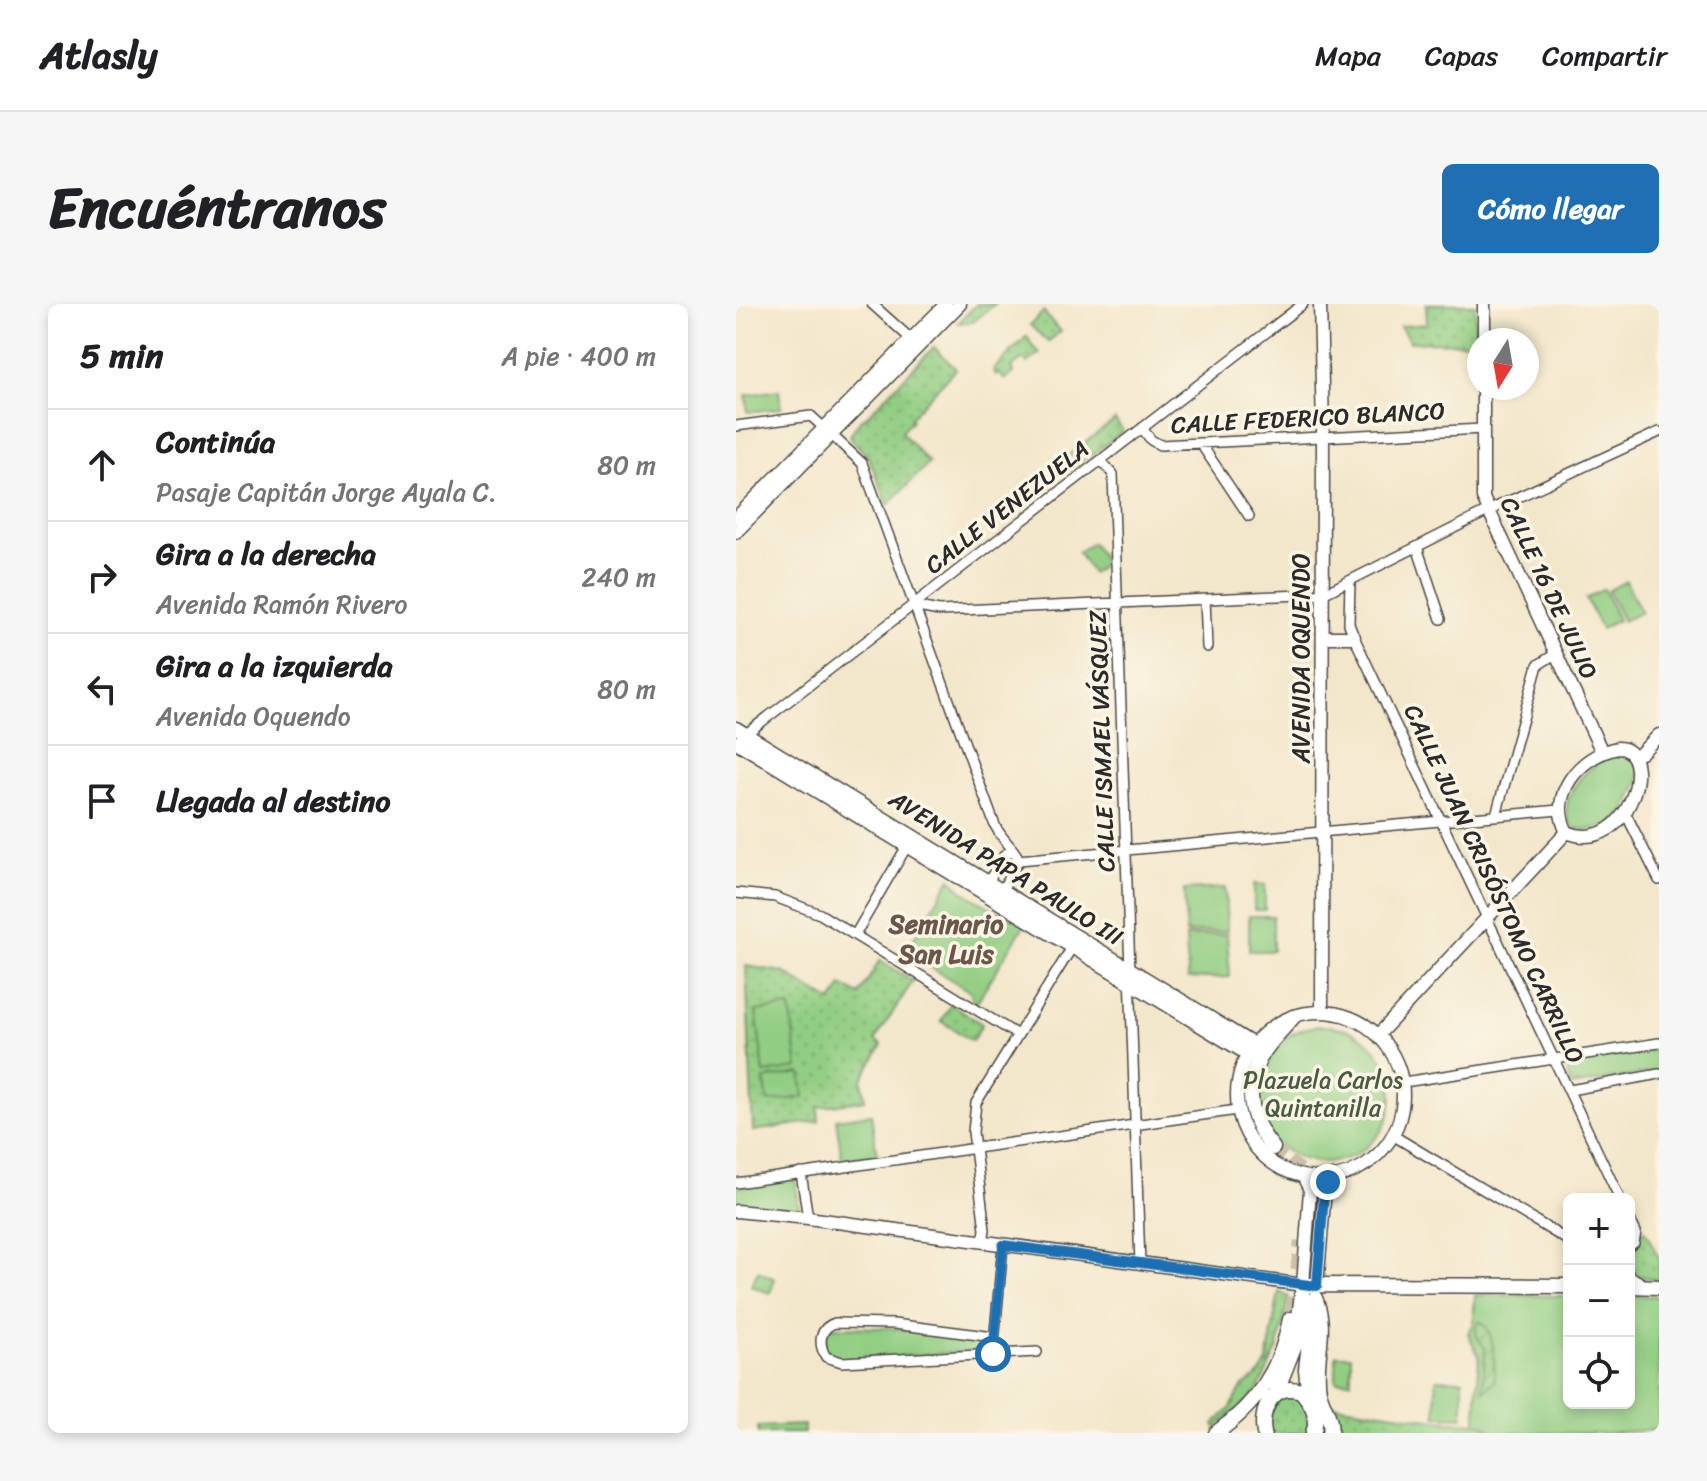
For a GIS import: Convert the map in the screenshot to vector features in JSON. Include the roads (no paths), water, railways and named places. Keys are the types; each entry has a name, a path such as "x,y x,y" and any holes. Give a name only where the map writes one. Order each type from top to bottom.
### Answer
{"main road":[{"path":"736,532 946,304"},
{"path":"736,518 960,304"},
{"name":"AVENIDA OQUENDO","path":"1320,304 1323,436 1322,1012"},
{"path":"1484,304 1484,328"},
{"name":"CALLE 16 DE JULIO","path":"1483,400 1483,498 1602,752"},
{"path":"1323,637 1354,637"},
{"name":"AVENIDA PAPA PAULO III","path":"739,735 907,846 985,887"},
{"name":"AVENIDA PAPA PAULO III","path":"739,735 1250,1049"},
{"path":"1641,753 1659,735"},
{"path":"1627,748 1641,753 1649,769 1647,783 1628,818 1605,834 1591,838 1567,832 1559,810 1565,790 1585,762 1602,752 1627,748"},
{"path":"1379,1034 1567,832"},
{"path":"1322,1012 1360,1023 1379,1034 1395,1056 1404,1082 1404,1106 1394,1136 1361,1167 1332,1176 1303,1176 1281,1170 1258,1153 1244,1133 1237,1110 1238,1081 1250,1049 1271,1027 1293,1017 1322,1012"},
{"path":"1273,1148 1256,1123 1251,1108 1252,1077 1265,1049 1293,1017"},
{"path":"1230,1433 1266,1407 1276,1393 1296,1342 1311,1290 1310,1190 1303,1176"},
{"path":"1313,1433 1316,1419 1309,1400 1306,1369 1311,1290 1324,1195 1332,1176"},
{"path":"736,1211 983,1242 1311,1290 1563,1286"},
{"path":"1311,1290 1322,1314 1319,1390 1331,1421 1330,1433"},
{"path":"1216,1433 1249,1407 1268,1382 1280,1358 1292,1311"},
{"path":"1276,1393 1295,1389 1309,1400"},
{"path":"1264,1433 1266,1407"}],"street":[{"path":"872,304 911,339"},
{"name":"CALLE VENEZUELA","path":"739,735 913,606 1303,304"},
{"path":"736,426 811,416 862,463 994,823 1002,839 1017,856"},
{"name":"CALLE FEDERICO BLANCO","path":"1142,428 1151,440 1160,445 1483,429"},
{"path":"913,606 939,611 1323,594 1490,510 1659,432"},
{"path":"1201,444 1249,516"},
{"name":"CALLE ISMAEL VÁSQUEZ","path":"1101,461 1113,474 1127,776 1140,1264"},
{"path":"1417,547 1441,619"},
{"name":"CALLE JUAN CRISÓSTOMO CARRILLO","path":"1350,582 1349,624 1354,637 1617,1193"},
{"path":"1205,599 1207,647"},
{"path":"1496,815 1538,665 1555,654"},
{"path":"985,887 1005,854 1127,850 1559,810"},
{"path":"1628,818 1659,880"},
{"path":"855,935 907,846"},
{"path":"999,896 1017,856"},
{"path":"736,893 775,897 820,914 1016,1034"},
{"path":"983,1242 985,1230 974,1147 976,1103 1075,943"},
{"path":"1404,1082 1659,1043"},
{"path":"1570,1090 1659,1074"},
{"path":"736,1183 1237,1110"},
{"path":"1394,1136 1563,1237"},
{"path":"801,1173 808,1218"},
{"path":"993,1354 1003,1245"},
{"path":"1635,1278 1654,1286"},
{"path":"994,1337 894,1324 835,1323 827,1325 821,1342 826,1357 842,1362 1037,1352"}],"tunnel":[{"path":"1273,1148 1301,1171 1307,1185"},
{"path":"1292,1311 1301,1241"}],"district":[{"name":"Seminario San Luis","path":"946,939"}],"park label":[{"name":"Plazuela Carlos Quintanilla","path":"1323,1094"}]}
